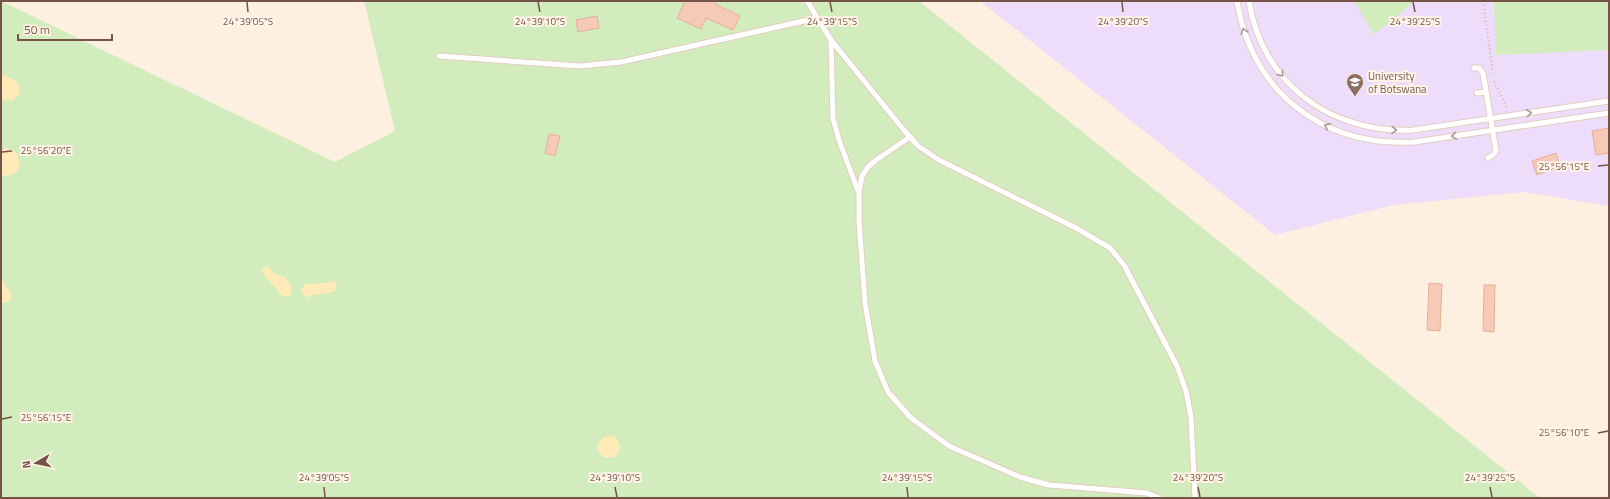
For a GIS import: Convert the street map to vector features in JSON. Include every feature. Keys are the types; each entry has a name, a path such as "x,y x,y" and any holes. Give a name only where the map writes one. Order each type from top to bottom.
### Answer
{"lane":[{"path":"807,1 831,40 918,146 939,160 1076,228 1110,248 1124,265 1177,366 1186,391 1191,417 1195,498"},
{"path":"1237,1 1248,43 1260,67 1280,92 1305,114 1338,132 1375,141 1395,143 1414,142 1609,113"},
{"path":"1249,1 1259,38 1270,60 1289,84 1312,104 1343,120 1377,129 1395,131 1413,130 1609,101"},
{"path":"440,56 580,66 614,63 817,18"},
{"path":"831,40 833,118 839,140 859,192"},
{"path":"1474,68 1479,68 1483,73 1496,151 1488,158"},
{"path":"1478,93 1486,92"},
{"path":"910,137 868,167 862,176 859,192 859,221 864,303 875,361 888,392 911,418 949,446 1020,477 1049,485 1148,493 1159,498"}],"path":[{"path":"1483,1 1494,82 1511,115"}],"shaded area":[{"name":"University of Botswana","path":"980,1 1609,1 1609,206 1525,192 1394,205 1275,235"}],"green space":[{"path":"1,1 335,162 395,131 364,1 919,1 1540,498 1,498"},
{"path":"1354,1 1415,1 1374,35"},
{"path":"1494,1 1609,1 1609,50 1496,55"}],"sand":[{"path":"1,75 13,79 19,85 19,94 13,100 4,100 1,98"},
{"path":"6,148 16,152 20,162 17,172 7,176 1,175 1,150"},
{"path":"266,266 275,274 286,278 292,287 291,295 286,297 281,295 263,272 262,269"},
{"path":"1,278 12,296 10,301 5,303 1,301"},
{"path":"331,281 335,282 337,287 333,292 313,295 308,298 302,293 302,288 305,284 327,283"},
{"path":"605,436 613,436 620,443 620,451 613,458 605,458 598,451 598,443"}],"building":[{"path":"685,1 716,1 715,4 740,16 733,30 706,18 701,29 677,18"},
{"path":"597,16 599,28 578,32 576,20"},
{"path":"1609,128 1609,153 1596,155 1592,131"},
{"path":"549,134 560,136 555,156 545,153"},
{"path":"1556,153 1560,166 1537,175 1532,161"},
{"path":"1429,283 1442,284 1440,331 1427,330"},
{"path":"1484,285 1495,285 1494,332 1483,331"}],"place":[{"name":"University of Botswana","path":"1355,97"}]}
